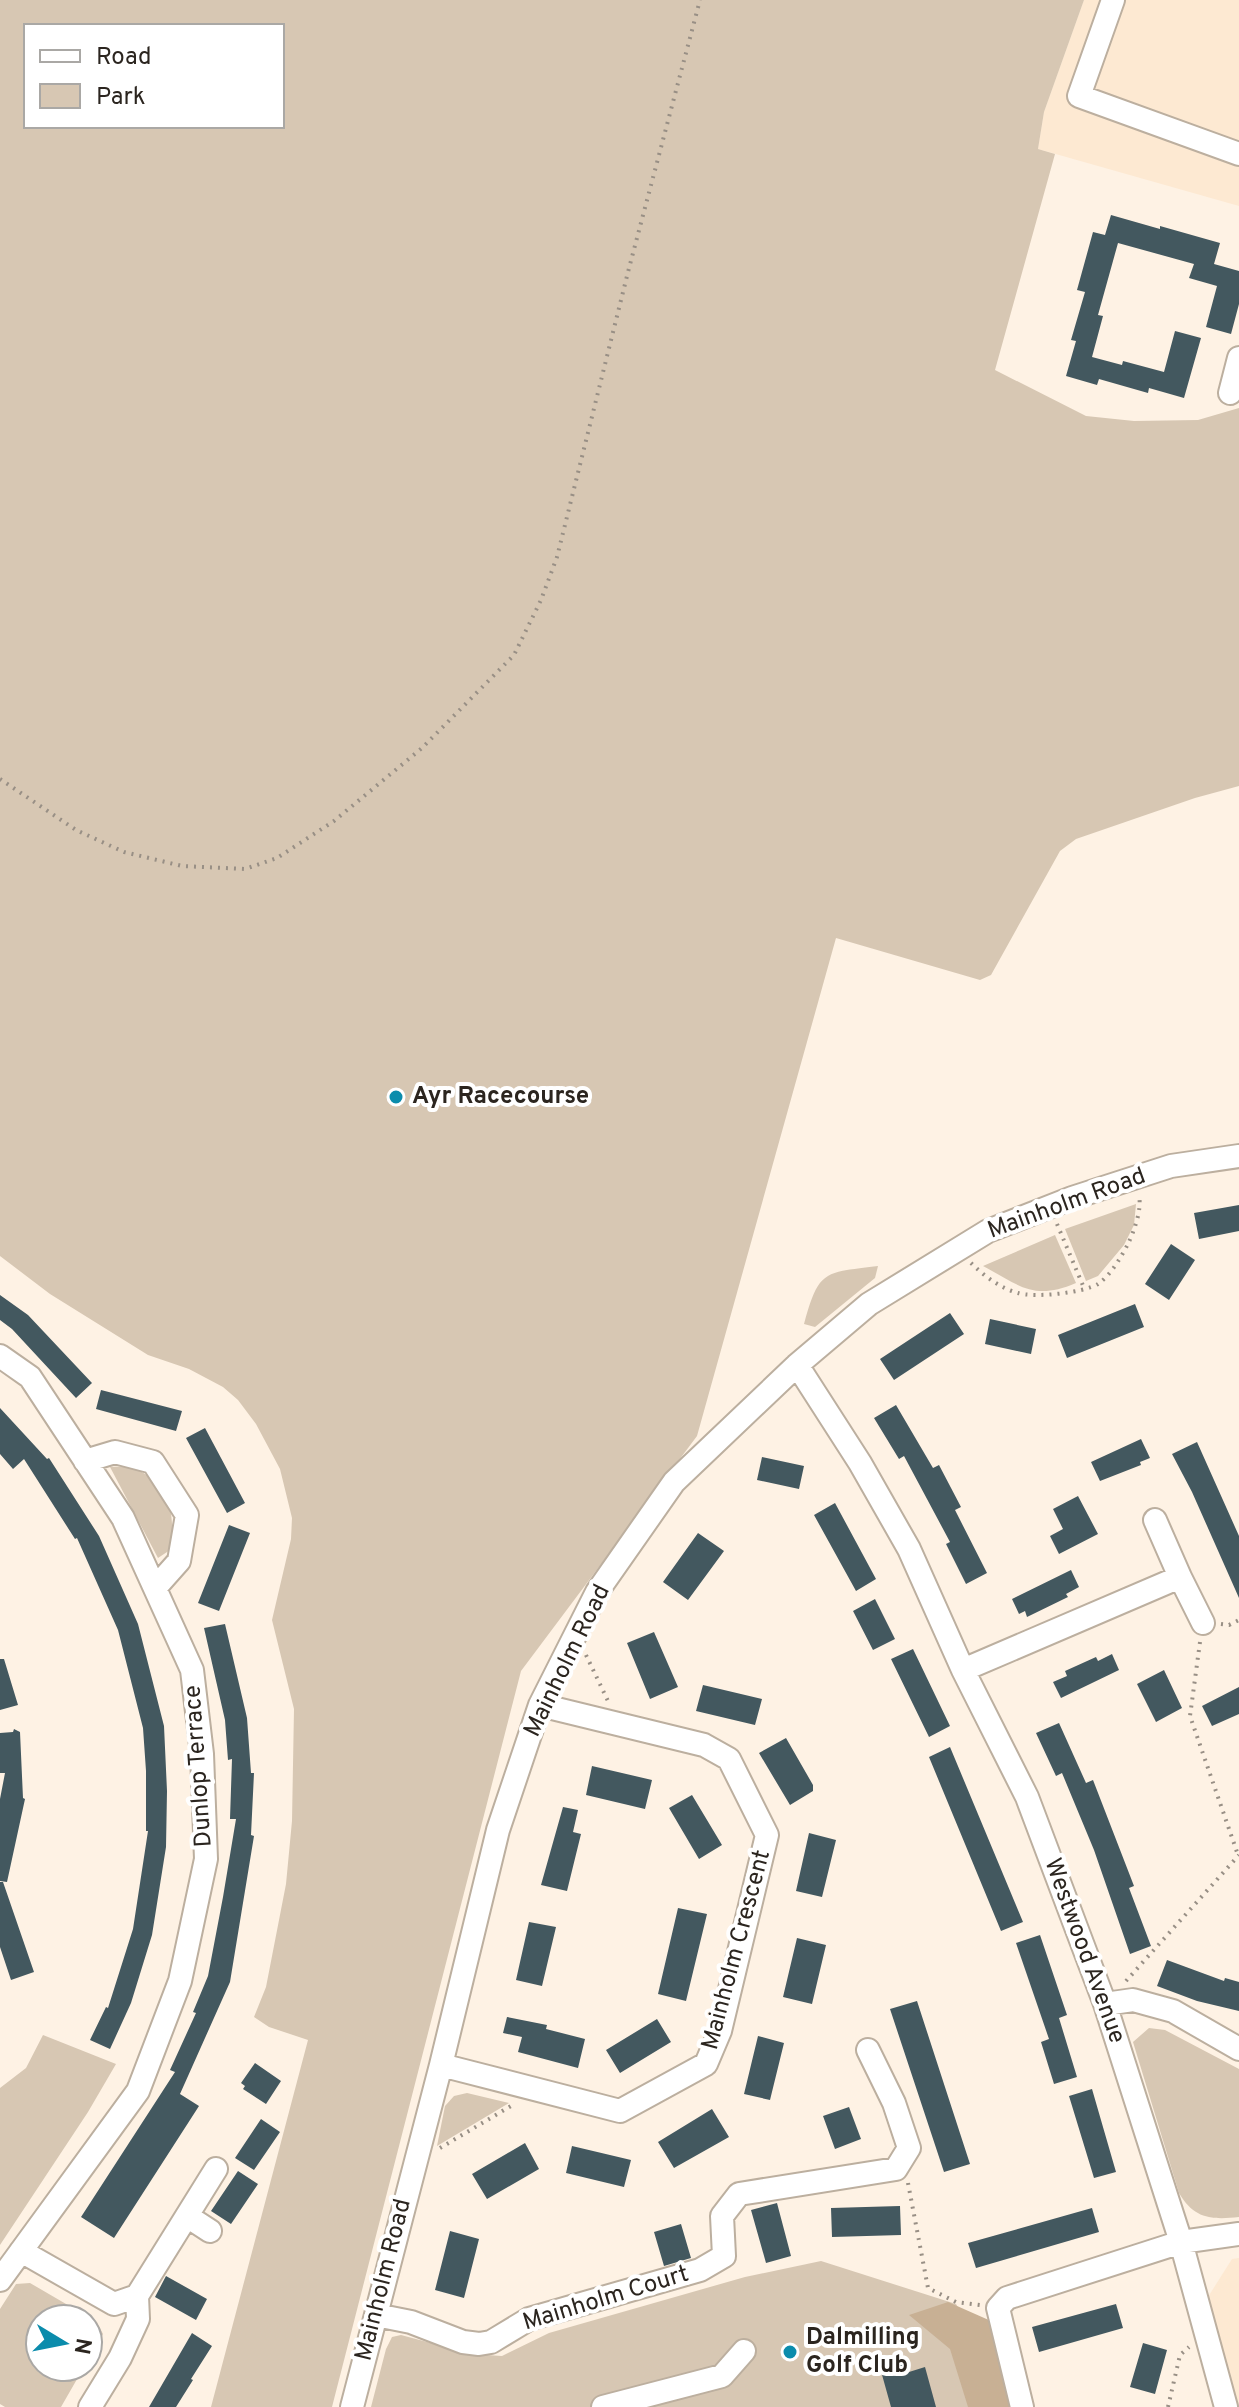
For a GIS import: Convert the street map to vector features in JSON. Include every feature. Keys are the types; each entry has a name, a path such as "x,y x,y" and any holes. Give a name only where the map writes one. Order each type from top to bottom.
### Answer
{"street":[{"path":"1113,0 1079,96 1239,154"},
{"path":"1230,393 1239,358"},
{"name":"Mainholm Road","path":"352,2407 498,1830 540,1705 597,1592 674,1482 797,1365 869,1304 988,1231 1171,1166 1239,1156"},
{"name":"Dunlop Terrace","path":"0,1356 30,1377 123,1518 192,1670 202,1754 206,1859 180,1981 138,2091 0,2280"},
{"name":"Westwood Avenue","path":"797,1365 860,1463 909,1549 963,1670 1027,1797 1105,2004 1181,2242 1226,2407"},
{"path":"85,1461 115,1452 153,1462 187,1515 179,1561 155,1588"},
{"path":"1155,1520 1203,1623"},
{"path":"963,1670 1180,1577"},
{"name":"Mainholm Crescent","path":"441,2065 620,2111 706,2064 720,2031 767,1835 729,1759 704,1745 540,1705"},
{"path":"1105,2004 1133,2000 1173,2011 1239,2049"},
{"path":"868,2050 894,2103 909,2148 896,2169"},
{"path":"90,2407 120,2358 138,2319 137,2296 216,2169"},
{"name":"Mainholm Court","path":"376,2315 424,2326 463,2342 491,2342 529,2319 700,2270 724,2256 722,2216 739,2194 896,2169"},
{"path":"187,2216 210,2231"},
{"path":"1022,2407 998,2308 1007,2298 1181,2242 1239,2234"},
{"path":"21,2251 114,2304 137,2296"},
{"path":"603,2407 722,2376 744,2351"}],"path":[{"path":"0,779 76,830 124,852 182,866 245,869 277,858 334,821 422,748 514,655 541,600 557,557 700,0"},
{"path":"958,1250 984,1277 1019,1294 1066,1294 1097,1284 1119,1260 1133,1234 1140,1202 1133,1178"},
{"path":"1050,1207 1084,1288"},
{"path":"1105,2004 1238,1855 1190,1716 1203,1623 1229,1625 1239,1620"},
{"path":"570,1647 586,1654 614,1715 612,1723"},
{"path":"418,2149 435,2151 512,2105 520,2085"},
{"path":"896,2169 907,2182 928,2288 956,2302 998,2308"},
{"path":"1168,2407 1180,2355 1206,2333"}],"shaded area":[{"path":"1084,0 1239,0 1239,206 1038,149 1044,112"},
{"path":"1239,2258 1239,2407 1208,2297 1232,2259"},
{"path":"948,2302 991,2321 1015,2407 968,2407 950,2349 909,2315"}],"green space":[{"name":"Ayr Racecourse","path":"0,0 1084,0 1044,112 1038,149 1055,154 995,370 1086,416 1134,421 1198,420 1239,408 1239,786 1076,839 1060,851 991,975 980,980 836,938 697,1436 521,1671 332,2407 211,2407 308,2040 269,2027 254,2017 266,1987 286,1884 292,1821 294,1709 272,1620 291,1539 292,1518 280,1469 256,1424 238,1400 223,1387 189,1369 148,1355 50,1294 0,1256"},
{"path":"1136,1204 1134,1225 1124,1245 1098,1276 1086,1281 1065,1229"},
{"path":"1055,1235 1076,1283 1038,1291 1018,1285 983,1266"},
{"path":"878,1266 875,1278 815,1327 804,1324 814,1293 826,1277 846,1270"},
{"path":"129,1466 153,1480 167,1499 172,1523 170,1550 158,1558 110,1467"},
{"path":"1149,2028 1165,2030 1239,2069 1239,2217 1204,2216 1191,2208 1179,2193 1133,2042"},
{"path":"43,2035 116,2064 0,2245 0,2088 26,2068"},
{"path":"467,2093 509,2103 437,2146 445,2106 454,2096"},
{"path":"821,2261 956,2304 1015,2407 371,2407 392,2337 401,2335 472,2354 502,2356 549,2333 745,2277"},
{"path":"30,2283 64,2303 24,2303 24,2383 75,2383 61,2407 5,2407 0,2404 0,2309 16,2284"}],"building":[{"path":"1111,215 1220,243 1214,264 1239,271 1239,304 1231,334 1206,327 1217,286 1189,278 1194,264 1118,243 1098,315 1103,316 1092,357 1122,365 1123,361 1164,372 1175,331 1201,338 1184,398 1149,388 1148,393 1099,379 1097,385 1066,376 1076,341 1071,340 1085,292 1077,290 1093,232 1105,235"},
{"path":"1239,1205 1239,1231 1199,1239 1194,1213"},
{"path":"1171,1244 1195,1260 1169,1300 1145,1284"},
{"path":"0,1295 28,1315 92,1383 76,1398 0,1320"},
{"path":"1135,1304 1144,1327 1067,1358 1058,1335"},
{"path":"950,1313 964,1334 894,1380 880,1359"},
{"path":"990,1319 1036,1329 1031,1354 985,1344"},
{"path":"101,1390 182,1411 176,1431 96,1409"},
{"path":"896,1405 933,1468 939,1465 961,1507 955,1510 987,1573 966,1584 946,1544 950,1542 904,1456 899,1459 874,1418"},
{"path":"0,1408 49,1458 99,1536 138,1624 164,1726 166,1847 152,1935 131,2003 110,2049 90,2040 108,2008 133,1929 148,1831 143,1728 118,1630 77,1538 24,1459 13,1469 0,1454"},
{"path":"205,1428 245,1503 227,1513 186,1438"},
{"path":"1141,1439 1150,1458 1140,1462 1141,1465 1100,1481 1091,1462"},
{"path":"1197,1442 1239,1536 1239,1598 1172,1454"},
{"path":"762,1457 804,1466 799,1489 757,1480"},
{"path":"1078,1496 1098,1534 1059,1554 1050,1536 1063,1529 1053,1509"},
{"path":"835,1503 876,1579 856,1591 814,1515"},
{"path":"229,1525 250,1533 219,1611 198,1603"},
{"path":"698,1533 724,1551 688,1600 663,1582"},
{"path":"1071,1570 1079,1587 1066,1594 1068,1597 1027,1617 1025,1611 1019,1614 1012,1599"},
{"path":"875,1599 895,1639 873,1650 853,1611"},
{"path":"225,1624 247,1718 251,1773 254,1773 251,1835 254,1836 230,1982 180,2094 199,2106 114,2238 81,2217 175,2072 170,2070 196,2013 193,2012 208,1976 223,1897 236,1819 230,1819 232,1759 228,1760 225,1720 204,1628"},
{"path":"654,1632 678,1687 650,1699 627,1643"},
{"path":"913,1649 950,1726 929,1737 891,1659"},
{"path":"1112,1654 1119,1670 1061,1698 1053,1682 1067,1676 1065,1671 1096,1657 1098,1661"},
{"path":"0,1659 4,1659 18,1705 0,1710"},
{"path":"1164,1670 1182,1708 1156,1722 1137,1684"},
{"path":"703,1685 762,1699 755,1725 696,1711"},
{"path":"1239,1687 1239,1714 1212,1726 1202,1706"},
{"path":"1059,1723 1086,1783 1093,1780 1134,1886 1129,1888 1151,1946 1130,1954 1094,1850 1062,1773 1056,1776 1036,1733"},
{"path":"14,1729 20,1732 25,1799 7,1882 0,1881 0,1799 5,1773 0,1773 0,1733 13,1732"},
{"path":"786,1738 813,1785 813,1791 790,1805 759,1753"},
{"path":"950,1747 1023,1922 1001,1931 929,1757"},
{"path":"592,1766 652,1780 645,1809 586,1795"},
{"path":"692,1795 722,1845 699,1859 669,1808"},
{"path":"563,1807 578,1810 573,1832 581,1834 567,1891 541,1885"},
{"path":"809,1833 836,1840 822,1897 796,1891"},
{"path":"0,1882 3,1882 34,1972 11,1980 0,1947"},
{"path":"678,1908 707,1914 686,2001 658,1994"},
{"path":"529,1922 556,1927 542,1986 516,1980"},
{"path":"1040,1935 1067,2015 1059,2018 1077,2077 1054,2084 1041,2042 1049,2039 1016,1943"},
{"path":"797,1938 826,1945 812,2004 783,1997"},
{"path":"1167,1960 1224,1981 1225,1978 1239,1982 1239,2011 1197,2001 1157,1986"},
{"path":"917,2001 970,2164 944,2172 890,2009"},
{"path":"507,2017 547,2025 546,2029 585,2039 578,2068 518,2052 522,2037 503,2033"},
{"path":"657,2019 671,2042 620,2073 606,2050"},
{"path":"758,2036 784,2043 770,2100 744,2094"},
{"path":"255,2063 281,2081 266,2104 243,2089 245,2086 241,2083"},
{"path":"1092,2089 1116,2172 1094,2178 1069,2096"},
{"path":"849,2107 861,2139 835,2149 823,2116"},
{"path":"712,2109 729,2137 674,2168 658,2142"},
{"path":"261,2119 280,2132 254,2170 235,2158"},
{"path":"525,2143 539,2169 487,2199 472,2174"},
{"path":"572,2146 631,2160 624,2187 566,2173"},
{"path":"238,2171 258,2184 231,2224 211,2211"},
{"path":"777,2203 791,2256 766,2263 751,2210"},
{"path":"900,2206 901,2235 832,2237 831,2208"},
{"path":"1092,2208 1099,2232 976,2268 968,2243"},
{"path":"681,2224 691,2258 664,2266 654,2232"},
{"path":"450,2231 479,2239 464,2298 435,2290"},
{"path":"166,2276 207,2299 196,2320 155,2297"},
{"path":"1116,2304 1123,2328 1039,2352 1032,2327"},
{"path":"192,2333 212,2346 193,2380 176,2407 149,2407"},
{"path":"1143,2343 1167,2350 1155,2394 1130,2387"},
{"path":"905,2357 909,2372 925,2367 936,2407 891,2407 879,2364"}],"place":[{"name":"Ayr Racecourse","path":"396,1097"},
{"name":"Dalmilling Golf Club","path":"790,2352"}]}
